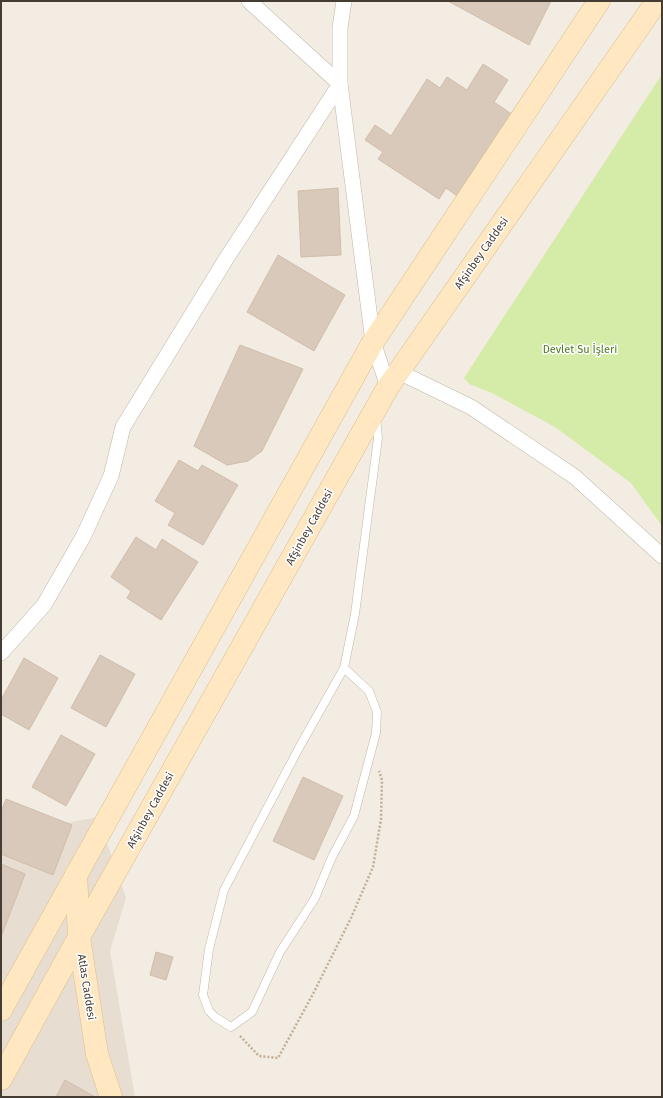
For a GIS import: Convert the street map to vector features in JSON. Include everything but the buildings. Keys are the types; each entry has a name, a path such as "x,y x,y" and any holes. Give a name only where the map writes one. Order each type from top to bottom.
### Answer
{"main road":[{"name":"Afşinbey Caddesi","path":"1,1079 79,937 393,380 657,1"},
{"path":"1,1010 373,342 596,2"},
{"name":"Atlas Caddesi","path":"76,874 79,937 97,1054 111,1097"}],"street":[{"path":"249,1 340,84"},
{"path":"344,1 340,28 340,84 373,342 393,380 471,407 575,477 662,556"},
{"path":"1,653 44,605 83,537 111,476 123,427 226,259 340,84"}],"lane":[{"path":"344,668 369,691 377,712 376,732 354,816 332,856 315,898 280,952 252,1012 231,1027 214,1018 209,1011 203,995 209,949 224,890 300,746 344,668 355,614 378,438 375,410"}],"path":[{"path":"231,1027 259,1056 278,1058 313,994 351,918 373,867 381,819 382,780 372,745"}],"shaded area":[{"path":"98,817 126,898 110,951 135,1097 1,1097 1,835"}],"green space":[{"name":"Devlet Su İşleri","path":"662,74 662,526 631,483 555,427 492,393 469,384 464,378"}]}
